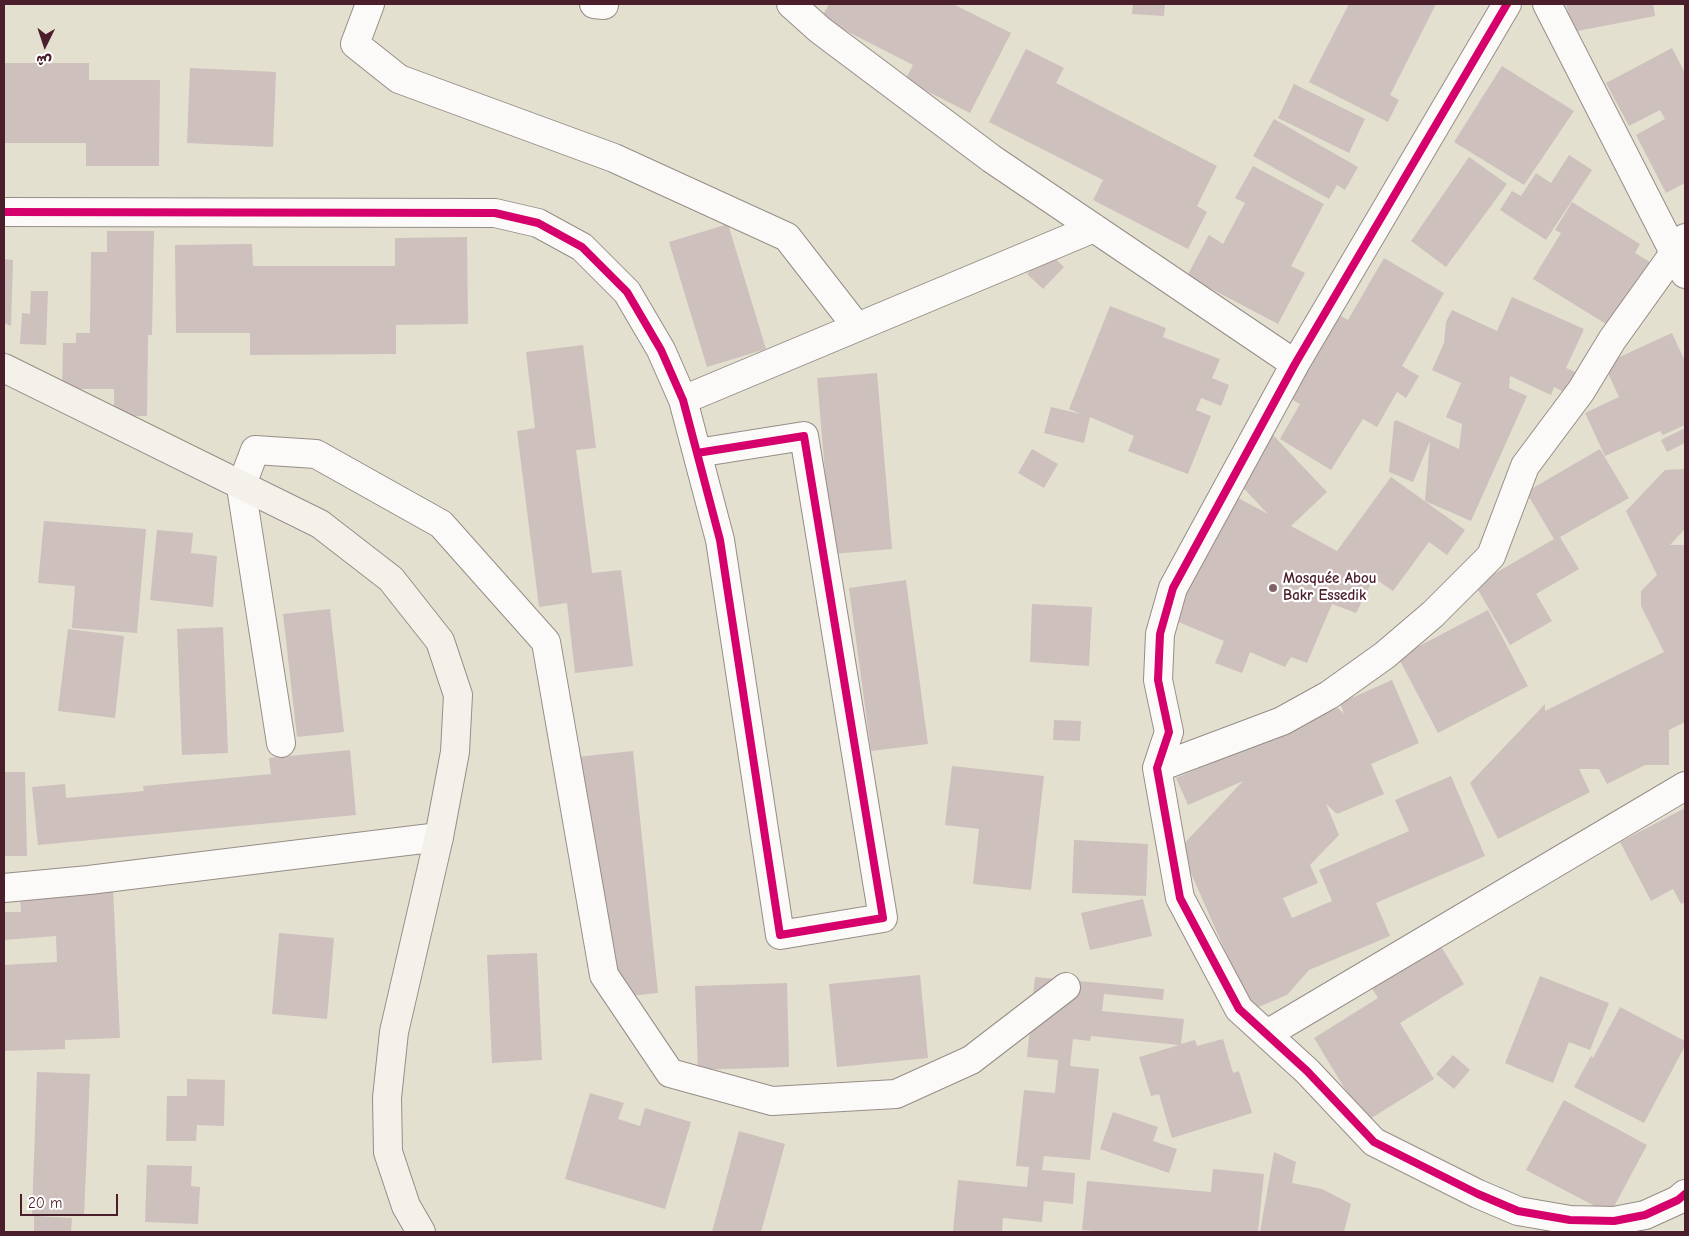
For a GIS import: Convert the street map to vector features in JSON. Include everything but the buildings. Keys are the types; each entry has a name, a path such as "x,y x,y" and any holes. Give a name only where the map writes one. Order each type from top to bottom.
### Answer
{"main road":[{"path":"4,368 241,487 320,524 391,579 440,641 458,695 455,752 439,837 394,1032 387,1098 388,1152 406,1206 421,1232"}],"street":[{"path":"370,4 355,44 399,79 614,158 787,237 857,327"},
{"path":"791,4 820,30 992,159 1295,364"},
{"path":"1506,4 1295,364 1172,588 1160,634 1158,680 1169,732 1157,768 1180,898 1239,1009 1307,1071 1374,1142 1478,1194 1518,1211 1570,1220 1614,1221 1645,1215 1678,1200 1685,1194"},
{"path":"1157,768 1282,721 1321,700 1385,655 1433,614 1491,556 1526,466 1581,391 1612,340 1682,254 1547,4"},
{"path":"4,212 495,213 538,223 582,247 627,292 661,350 683,400 697,453 720,540 780,936 883,918 804,436 697,453"},
{"path":"683,400 1094,228"},
{"path":"281,743 241,487 255,450 316,454 441,524 546,642 604,975 670,1073 772,1101 896,1094 971,1060 1066,987"},
{"path":"1267,1034 1685,786"},
{"path":"4,888 98,879 439,837"}],"cycle path":[{"path":"1507,4 1295,364 1173,588 1160,634 1158,680 1169,732 1157,768 1180,898 1239,1009 1307,1071 1374,1142 1478,1194 1518,1211 1570,1220 1614,1221 1645,1215 1678,1200 1685,1194"},
{"path":"4,212 495,213 538,223 582,247 627,292 661,350 683,400 720,540 780,935 883,918 804,436 697,453"}],"place":[{"name":"Mosquée Abou Bakr Essedik","path":"1273,588"}]}
